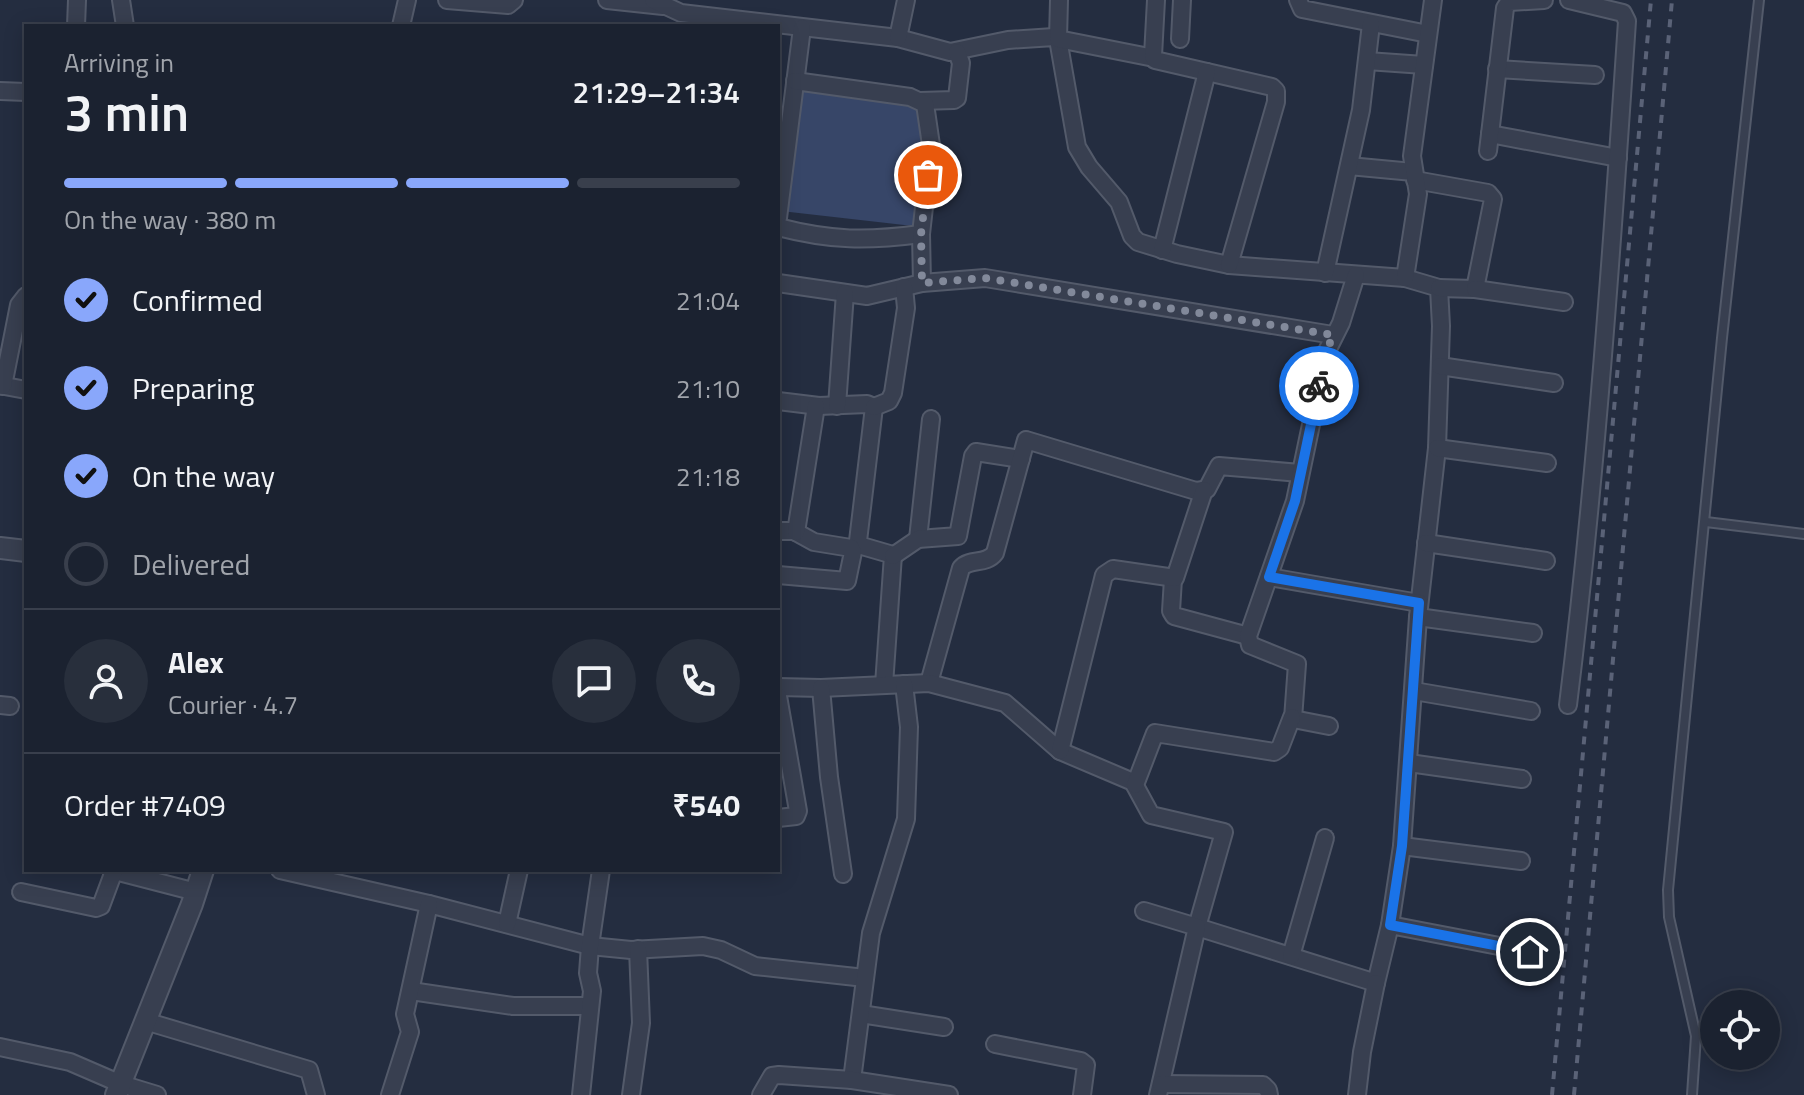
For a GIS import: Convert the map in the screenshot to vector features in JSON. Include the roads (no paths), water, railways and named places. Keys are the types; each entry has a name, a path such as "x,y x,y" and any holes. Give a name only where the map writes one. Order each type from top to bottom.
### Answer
{"street":[{"path":"76,24 77,0"},
{"path":"121,0 125,24"},
{"path":"401,24 407,0"},
{"path":"447,0 508,5 514,0"},
{"path":"607,0 658,3 681,13 738,23"},
{"path":"898,38 906,0"},
{"path":"1059,0 1058,39 1077,147 1089,167 1119,202 1135,240 1162,250 1229,265 1405,278 1439,288 1475,289 1564,302"},
{"path":"1154,58 1156,0"},
{"path":"1180,39 1182,0"},
{"path":"1298,0 1302,9 1319,7 1371,24 1428,34"},
{"path":"1405,278 1418,194 1412,156 1433,0"},
{"path":"1544,0 1507,4 1489,142 1618,158"},
{"path":"1568,705 1580,602 1627,18 1623,13 1569,0"},
{"path":"1325,273 1361,110 1371,24"},
{"path":"780,26 898,38 957,52 1008,40 1045,37 1154,58 1157,62 1272,87 1277,95 1229,265"},
{"path":"780,202 802,28"},
{"path":"920,101 957,98 961,63 957,52"},
{"path":"1367,61 1424,65"},
{"path":"1497,69 1595,75"},
{"path":"1162,250 1207,72"},
{"path":"795,81 910,97 925,104 931,145 921,234 922,283"},
{"path":"0,91 24,92"},
{"path":"1349,166 1414,176 1488,193 1493,199 1475,289"},
{"path":"780,227 841,239 873,240 921,234"},
{"path":"1135,785 1155,733 1274,752 1280,748 1292,717 1297,664 1250,645 1248,636 1292,509 1326,353 1341,323 1356,275"},
{"path":"780,283 867,296 922,283 985,278 1333,335"},
{"path":"780,401 816,406 867,404 874,407 889,401 893,393 906,308 904,287"},
{"path":"1357,1095 1362,1052 1390,925 1402,846 1418,610 1437,448 1441,326 1439,288"},
{"path":"837,406 845,293"},
{"path":"24,299 19,305 1,386 24,390"},
{"path":"1440,366 1554,383"},
{"path":"796,532 816,406"},
{"path":"874,407 858,541 862,546 890,552 893,556 884,685"},
{"path":"918,539 931,419"},
{"path":"929,683 961,568 965,564 990,559 995,553 1026,440 1196,491 1209,487 1219,466 1300,473"},
{"path":"1437,448 1547,463"},
{"path":"893,556 918,539 958,536 976,452 1021,459"},
{"path":"1204,490 1173,579 1171,611 1174,616 1248,636"},
{"path":"780,531 796,532 814,542 852,549 849,579 780,575"},
{"path":"1426,543 1546,561"},
{"path":"0,548 24,551"},
{"path":"1060,751 1104,575 1113,569 1173,579"},
{"path":"1269,577 1533,633"},
{"path":"780,687 929,683 1005,703 1060,751 1135,785 1151,815 1225,833 1197,927 1159,1089 1263,1085 1269,1095"},
{"path":"852,1080 871,933 906,819 909,727 904,684"},
{"path":"821,688 829,777 843,874"},
{"path":"1414,691 1531,711"},
{"path":"780,708 798,811 796,816 780,818"},
{"path":"1292,717 1329,726"},
{"path":"1409,763 1522,779"},
{"path":"1291,956 1325,838"},
{"path":"1402,846 1521,861"},
{"path":"21,892 96,908 101,906 111,872"},
{"path":"120,872 196,892"},
{"path":"118,1089 202,872"},
{"path":"296,872 321,875 590,946 638,949 703,946 721,950 750,965 865,978"},
{"path":"507,924 519,872"},
{"path":"581,1095 592,988 588,973 590,946 601,872"},
{"path":"390,1095 410,1032 405,1014 429,904"},
{"path":"1144,911 1376,983"},
{"path":"1390,925 1530,952"},
{"path":"631,1095 641,1023 638,949"},
{"path":"411,991 513,1006 590,1006"},
{"path":"861,1014 944,1027"},
{"path":"145,1021 309,1070 316,1095"},
{"path":"995,1044 1085,1063 1082,1095"},
{"path":"0,1047 70,1062 118,1089 157,1095"},
{"path":"761,1095 772,1076 852,1080 949,1095"}],"lane":[{"path":"1692,1095 1696,1036 1669,917 1668,890 1722,338 1759,0"},
{"path":"1706,522 1804,534"}],"water":[{"path":"795,85 924,105 913,226 781,211"}],"railway":[{"path":"1552,1095 1651,0"},
{"path":"1574,1095 1672,0"}]}
